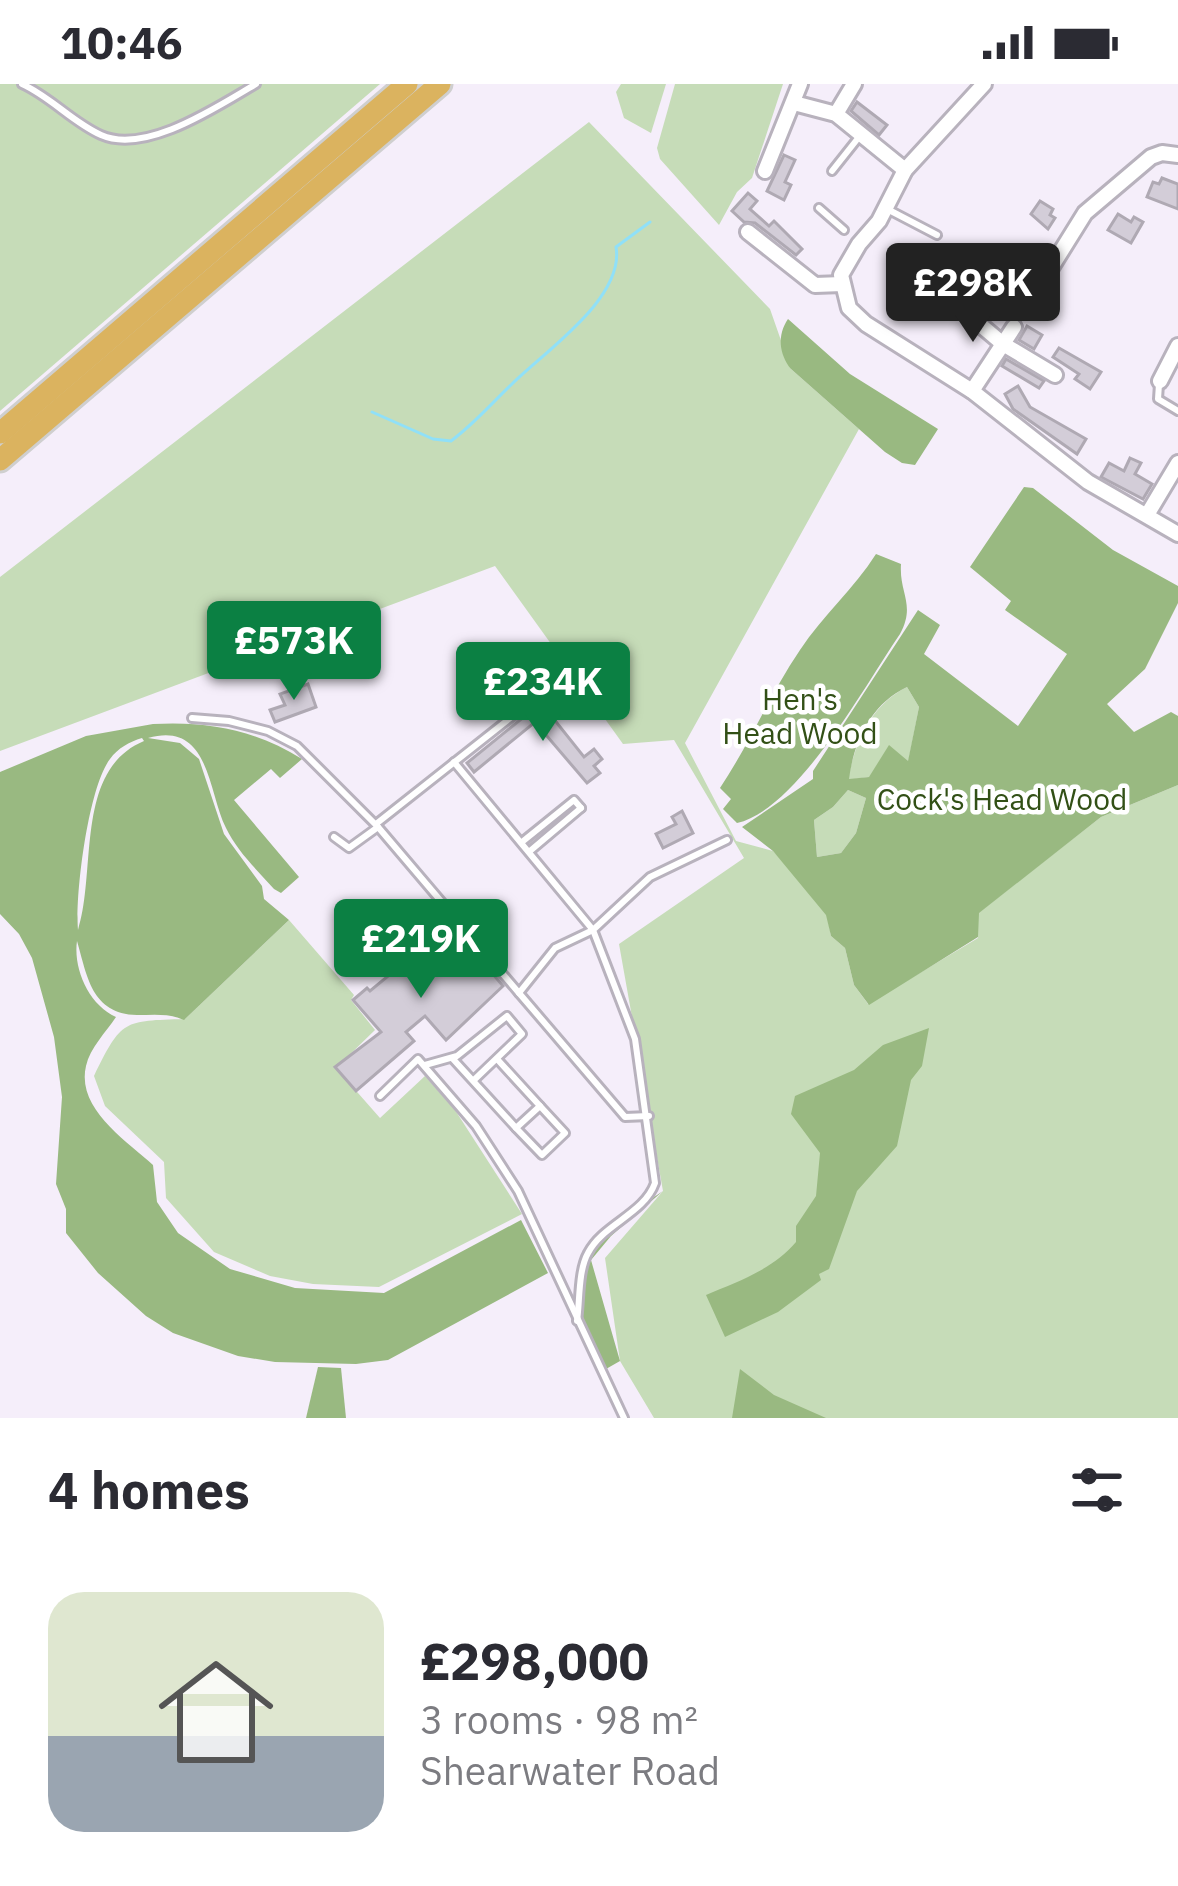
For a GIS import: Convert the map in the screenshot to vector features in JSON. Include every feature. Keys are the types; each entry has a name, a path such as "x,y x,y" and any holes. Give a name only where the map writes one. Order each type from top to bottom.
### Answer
{"highway":[{"path":"0,433 407,84"},
{"path":"0,460 440,84"}],"street":[{"path":"765,171 800,84"},
{"path":"836,114 854,84"},
{"path":"984,84 905,170 886,208 851,236 841,275 848,308 972,391 1088,482 1178,532"},
{"path":"794,103 836,114 905,170"},
{"path":"1034,295 1085,213 1151,158 1162,153 1178,155"},
{"path":"748,232 815,285 842,284"},
{"path":"950,299 1003,344 1055,375"},
{"path":"972,391 1014,327"},
{"path":"1160,381 1178,346"},
{"path":"1147,515 1178,463"}],"lane":[{"path":"22,84 103,136 127,140 192,121 256,84"},
{"path":"832,171 861,134"},
{"path":"819,208 851,236"},
{"path":"886,208 937,235"},
{"path":"1160,381 1158,399 1178,411"},
{"path":"334,837 349,848 547,689"},
{"path":"506,691 520,710"},
{"path":"192,718 268,731 297,746 377,826 625,1118 649,1116"},
{"path":"454,762 593,930 634,1039 649,1116 655,1183 651,1194 585,1256 578,1321"},
{"path":"522,842 574,800 581,808 530,851"},
{"path":"519,993 555,948 593,930 650,877 727,840"},
{"path":"425,1065 452,1059 507,1016 522,1034 473,1081"},
{"path":"452,1059 542,1155 566,1133 497,1058"},
{"path":"380,1096 418,1059 476,1126 518,1191 624,1418"},
{"path":"516,1127 540,1106"}],"green space":[{"path":"0,84 380,84 0,411"},
{"path":"621,84 666,84 651,133 624,118 616,92"},
{"path":"675,84 783,84 752,178 737,192 719,225 660,159 657,148"},
{"path":"589,122 770,309 791,369 859,429 685,743 736,841 773,851 827,915 831,936 845,948 854,985 868,1004 978,938 978,913 1101,817 1178,785 1178,1418 654,1418 620,1361 605,1258 663,1191 619,944 744,858 674,740 623,744 495,566 0,751 0,577"},
{"path":"788,319 850,374 938,429 915,465 885,452 791,369 781,344"},
{"name":"Cock's Head Wood","path":"1024,487 1033,488 1113,550 1178,586 1178,603 1145,669 1107,704 1134,732 1171,712 1178,716 1178,785 1101,817 979,913 978,937 869,1005 854,985 845,948 831,936 826,915 773,851 742,827 813,779 813,771 918,610 940,625 924,654 1018,726 1067,654 1005,610 1011,601 970,567","holes":["907,687 919,707 908,761 889,745 869,777 849,779 866,725 883,703","848,790 866,798 856,833 841,853 817,857 814,820"]},
{"name":"Hen's Head Wood","path":"876,554 901,564 907,607 900,634 806,770 760,813 737,823 723,809 731,799 720,788 800,650"},
{"path":"907,687 919,707 908,763 848,780 855,752 874,714"},
{"path":"153,724 212,726 249,734 302,759 280,778 271,769 234,800 299,877 281,893 231,836 195,749 168,735 148,738 180,743 199,759 224,834 262,886 264,899 289,920 184,1020 110,1008 94,990 77,941 85,985 98,1004 116,1017 88,1059 85,1082 89,1096 106,1123 153,1165 157,1202 178,1233 230,1269 295,1288 384,1293 521,1220 548,1273 388,1360 356,1364 238,1356 173,1333 98,1273 66,1233 66,1209 56,1184 62,1097 54,1037 32,958 19,934 0,914 0,772 86,736","holes":["144,741 122,755 97,798 78,930 85,842 95,793 110,759 128,744"]},
{"path":"848,790 866,798 856,833 841,853 817,857 814,820"},
{"path":"289,920 354,995 351,1000 375,1030 336,1068 380,1118 425,1076 455,1110 522,1214 379,1287 313,1284 270,1276 214,1252 166,1198 164,1162 105,1106 94,1076 119,1033 136,1023 185,1019"},
{"path":"929,1028 922,1066 911,1080 897,1146 857,1191 829,1269 778,1312 725,1337 706,1295 754,1274 787,1252 796,1242 796,1226 816,1196 820,1153 791,1114 795,1096 854,1070 883,1045"},
{"path":"663,1191 591,1260 620,1361 606,1369 591,1337 582,1331 580,1305 588,1264 610,1232"},
{"path":"318,1367 341,1368 346,1418 306,1418"},
{"path":"740,1369 774,1395 826,1418 732,1418"}],"building":[{"path":"857,102 887,125 879,135 851,111"},
{"path":"784,155 795,160 785,182 791,185 784,200 767,191"},
{"path":"1162,178 1178,184 1178,209 1147,197 1153,182 1159,184"},
{"path":"748,193 757,201 750,209 769,226 774,221 802,249 796,255 732,211"},
{"path":"1040,201 1053,209 1050,215 1055,218 1048,229 1031,214"},
{"path":"1118,214 1131,222 1134,217 1143,222 1131,243 1108,230"},
{"path":"1027,326 1042,335 1034,349 1019,340"},
{"path":"1059,348 1101,372 1090,389 1075,379 1079,374 1053,357"},
{"path":"1006,359 1044,381 1039,388 1002,366"},
{"path":"1018,386 1030,407 1086,439 1077,454 1013,409 1005,394"},
{"path":"1130,458 1141,463 1135,474 1152,484 1143,499 1101,477 1109,463 1124,471"},
{"path":"308,684 316,707 275,722 270,710 285,705 280,694"},
{"path":"541,703 584,757 594,749 602,759 594,766 600,773 587,783 535,722 474,772 467,763"},
{"path":"682,811 693,833 663,848 656,834 676,824 672,817"},
{"path":"451,924 503,986 446,1040 425,1016 406,1032 414,1041 356,1091 335,1067 381,1032 353,1000"}],"waterway":[{"path":"372,412 433,439 451,441 579,323 608,285 616,247 650,222"}]}
